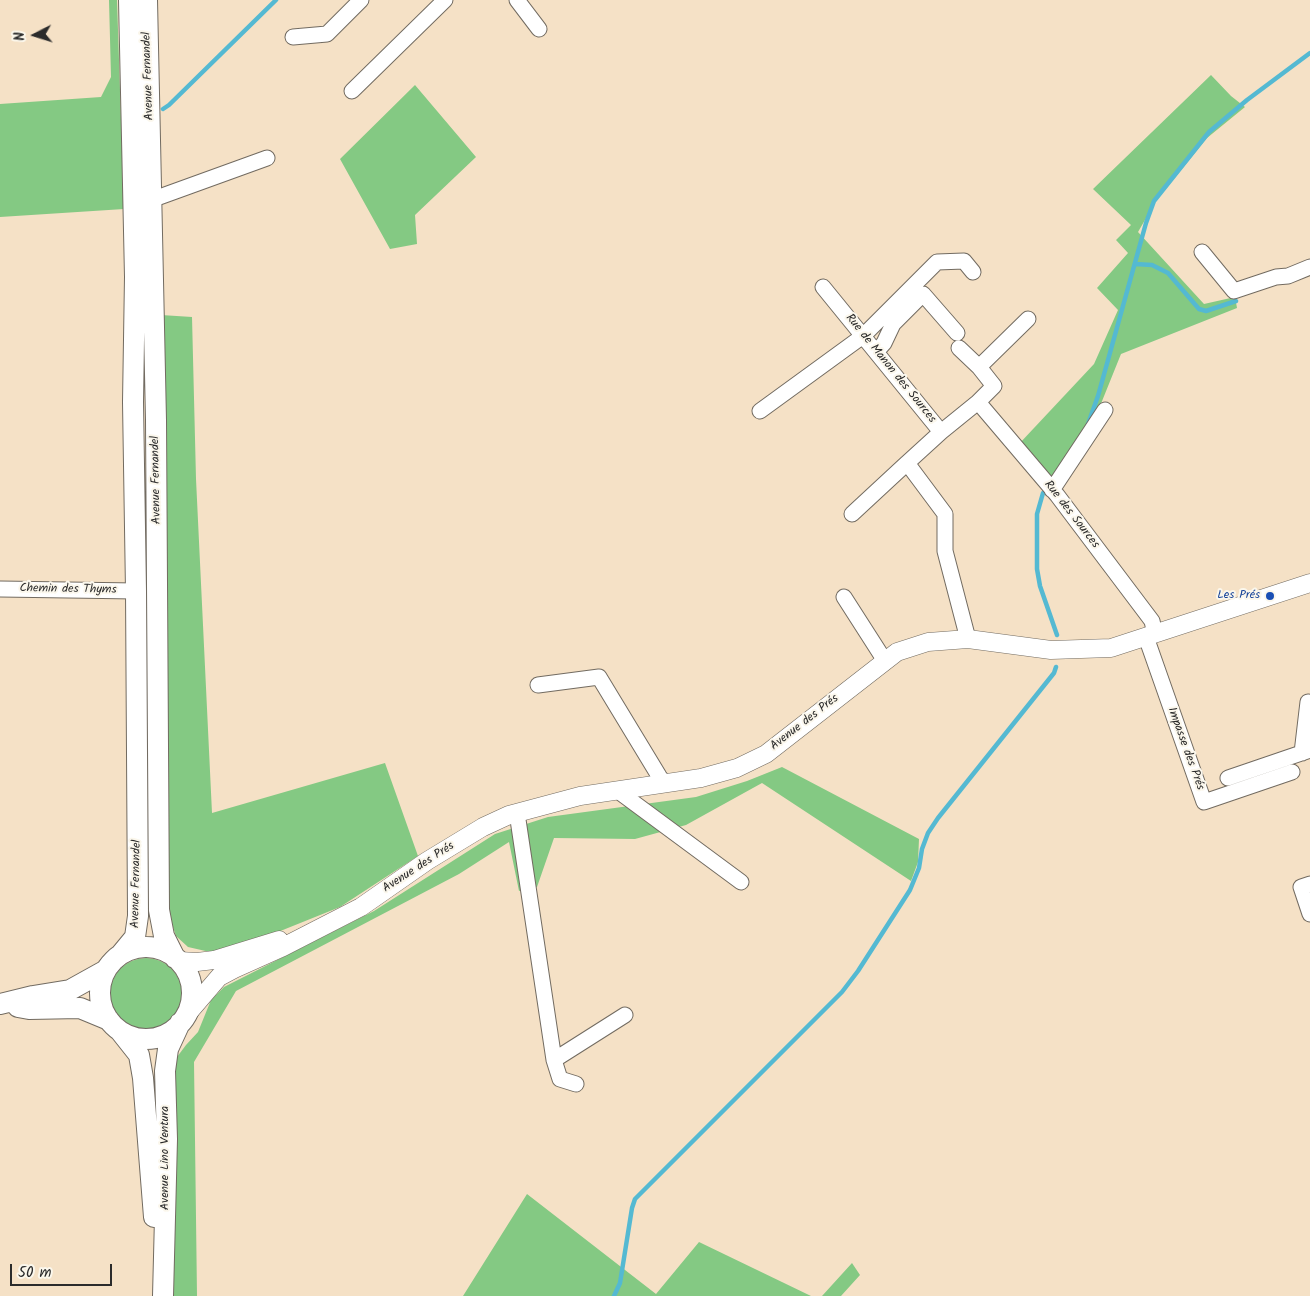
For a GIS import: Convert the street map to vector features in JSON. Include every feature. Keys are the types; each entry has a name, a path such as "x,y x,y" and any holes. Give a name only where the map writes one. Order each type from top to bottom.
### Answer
{"main road":[{"name":"Avenue Fernandel","path":"121,954 134,937 138,916 133,402 135,277 129,0"},
{"name":"Avenue Fernandel","path":"147,0 158,552 159,910 164,936 177,960"},
{"path":"149,947 163,950 177,960 188,974 191,990 190,1005 182,1021 170,1032 152,1038 132,1036 115,1025 80,1008 29,1009 0,1004 70,990 106,970 121,954 135,948 149,947"},
{"path":"106,970 101,982 100,995 103,1008 115,1025"},
{"name":"Avenue Lino Ventura","path":"162,1296 167,1139 165,1071 168,1048 182,1021"},
{"name":"Avenue Lino Ventura","path":"115,1025 139,1055 143,1078 162,1296"}],"street":[{"path":"293,37 327,34 361,0"},
{"path":"352,91 445,0"},
{"path":"516,0 539,30"},
{"path":"151,200 267,158"},
{"path":"1202,252 1234,291 1276,277 1288,276 1310,267"},
{"path":"760,411 863,336 937,262 964,261 974,272"},
{"name":"Rue de Manon des Sources","path":"823,287 941,432 852,514"},
{"path":"876,352 884,343 893,324 923,294 994,386 978,402 941,432"},
{"path":"979,367 1028,319"},
{"name":"Rue des Sources","path":"978,402 1052,490 1152,621 1150,636"},
{"path":"1052,490 1105,410"},
{"path":"907,463 945,514 945,551 968,638"},
{"name":"Avenue des Prés","path":"182,1021 219,977 314,932 361,906 427,861 483,827 509,815 580,796 701,778 737,768 766,754 897,652 928,642 968,638 1051,650 1111,648 1310,582"},
{"name":"Chemin des Thyms","path":"0,588 136,591"},
{"path":"844,597 885,661"},
{"name":"Impasse des Prés","path":"1150,636 1204,802 1292,772"},
{"path":"538,685 599,677 658,776 665,784"},
{"path":"1228,778 1306,752 1308,702"},
{"path":"618,791 741,882"},
{"path":"517,813 554,1060 560,1078 576,1084"},
{"path":"1310,884 1301,887 1310,914"},
{"name":"Avenue des Prés","path":"177,960 197,962 214,960 314,932"},
{"path":"554,1060 625,1015"}],"green space":[{"path":"109,0 117,0 124,209 0,217 0,104 101,97 111,77"},
{"path":"1211,75 1231,96 1245,107 1207,138 1156,201 1138,232 1204,304 1235,297 1237,308 1121,354 1094,421 1052,483 1019,444 1094,364 1118,310 1097,288 1128,253 1116,240 1131,225 1093,189"},
{"path":"415,85 476,157 415,215 417,244 390,249 340,159"},
{"path":"161,315 192,317 196,479 212,813 385,763 418,856 340,907 263,938 210,952 188,947 176,936 169,915"},
{"path":"782,767 919,839 918,862 911,881 762,783 686,825 635,839 554,838 537,887 519,891 509,842 459,874 236,991 194,1062 197,1296 173,1296 174,1061 198,1032 211,1000 224,987 374,911 495,834 548,817 696,797 747,781"},
{"path":"146,958 166,964 176,974 182,994 176,1014 166,1024 146,1030 126,1024 116,1014 110,994 116,974 126,964"},
{"path":"527,1194 656,1294 699,1242 811,1296 463,1296"},
{"path":"852,1263 860,1275 841,1296 822,1296"}],"waterway":[{"path":"163,109 276,0"},
{"path":"1088,424 1098,396 1146,223 1154,201 1209,132 1247,100 1310,53"},
{"path":"1135,264 1152,265 1168,273 1199,309 1206,311 1236,301"},
{"path":"1043,493 1037,514 1037,569 1040,586 1057,635"},
{"path":"614,1296 620,1283 635,1199 842,992 858,971 910,890 919,868 922,849 928,833 1054,673 1056,667"}],"place":[{"name":"Les Prés","path":"1270,596"}]}
